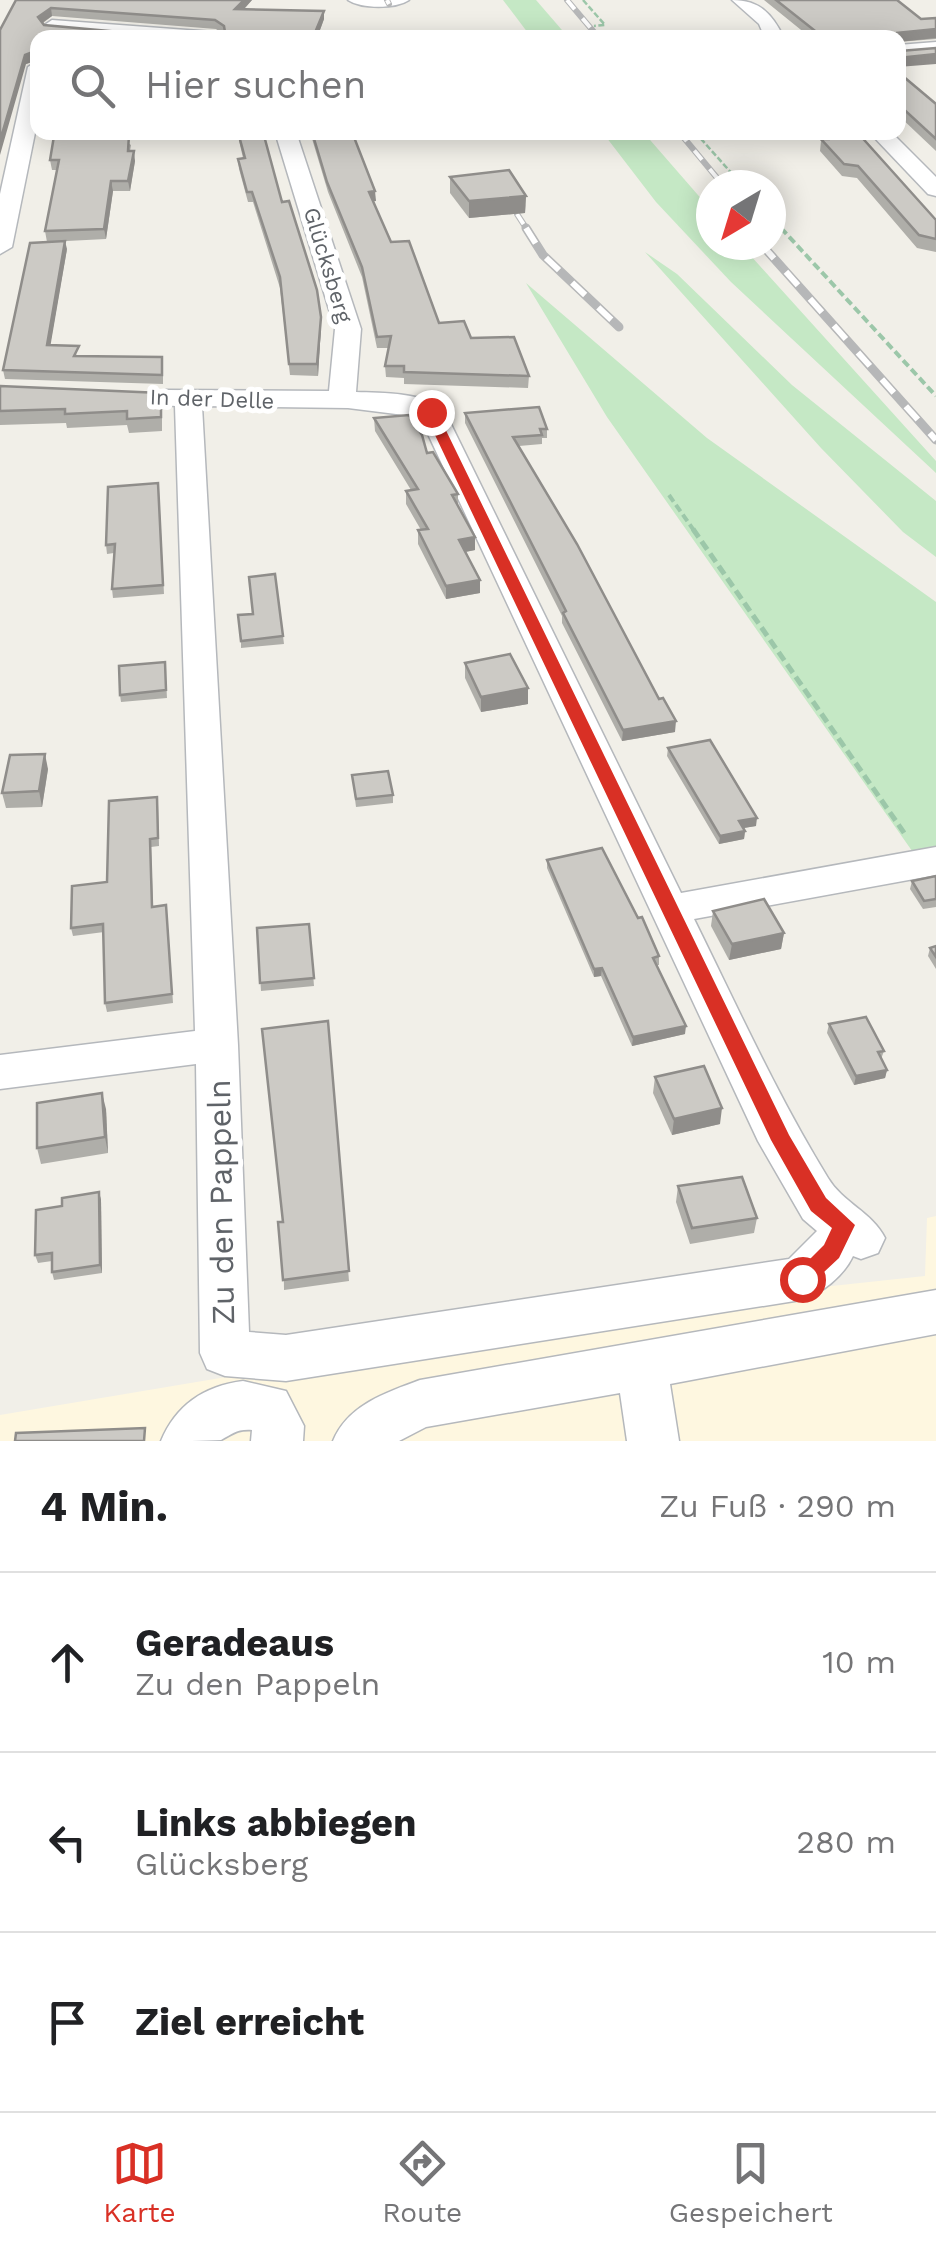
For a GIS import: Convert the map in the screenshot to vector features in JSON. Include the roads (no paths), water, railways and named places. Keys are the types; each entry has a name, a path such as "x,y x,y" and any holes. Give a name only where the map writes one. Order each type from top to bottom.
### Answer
{"street":[{"path":"356,0 400,0"},
{"path":"356,0 368,7 375,18"},
{"path":"741,0 767,21 771,30"},
{"path":"53,25 115,30"},
{"path":"906,51 936,48"},
{"path":"0,248 30,104"},
{"name":"Glücksberg","path":"287,140 348,330 342,402"},
{"path":"887,140 936,189"},
{"name":"In der Delle","path":"132,396 342,402 424,408 434,417 670,909"},
{"name":"Zu den Pappeln","path":"188,399 217,1046 225,1352 286,1358 802,1279 832,1252 853,1231 819,1204 781,1140 670,909"},
{"path":"670,909 932,868"},
{"path":"0,1072 217,1046"},
{"path":"359,1441 370,1429 420,1404 936,1312"},
{"path":"642,1366 653,1441"},
{"path":"187,1441 204,1417 247,1403 268,1408 278,1426 277,1441"}],"railway":[{"path":"387,0 389,4"},
{"path":"567,0 592,30"},
{"path":"686,140 711,170"},
{"path":"517,214 528,231"},
{"path":"526,228 543,255 619,327"},
{"path":"775,260 936,440"}]}
